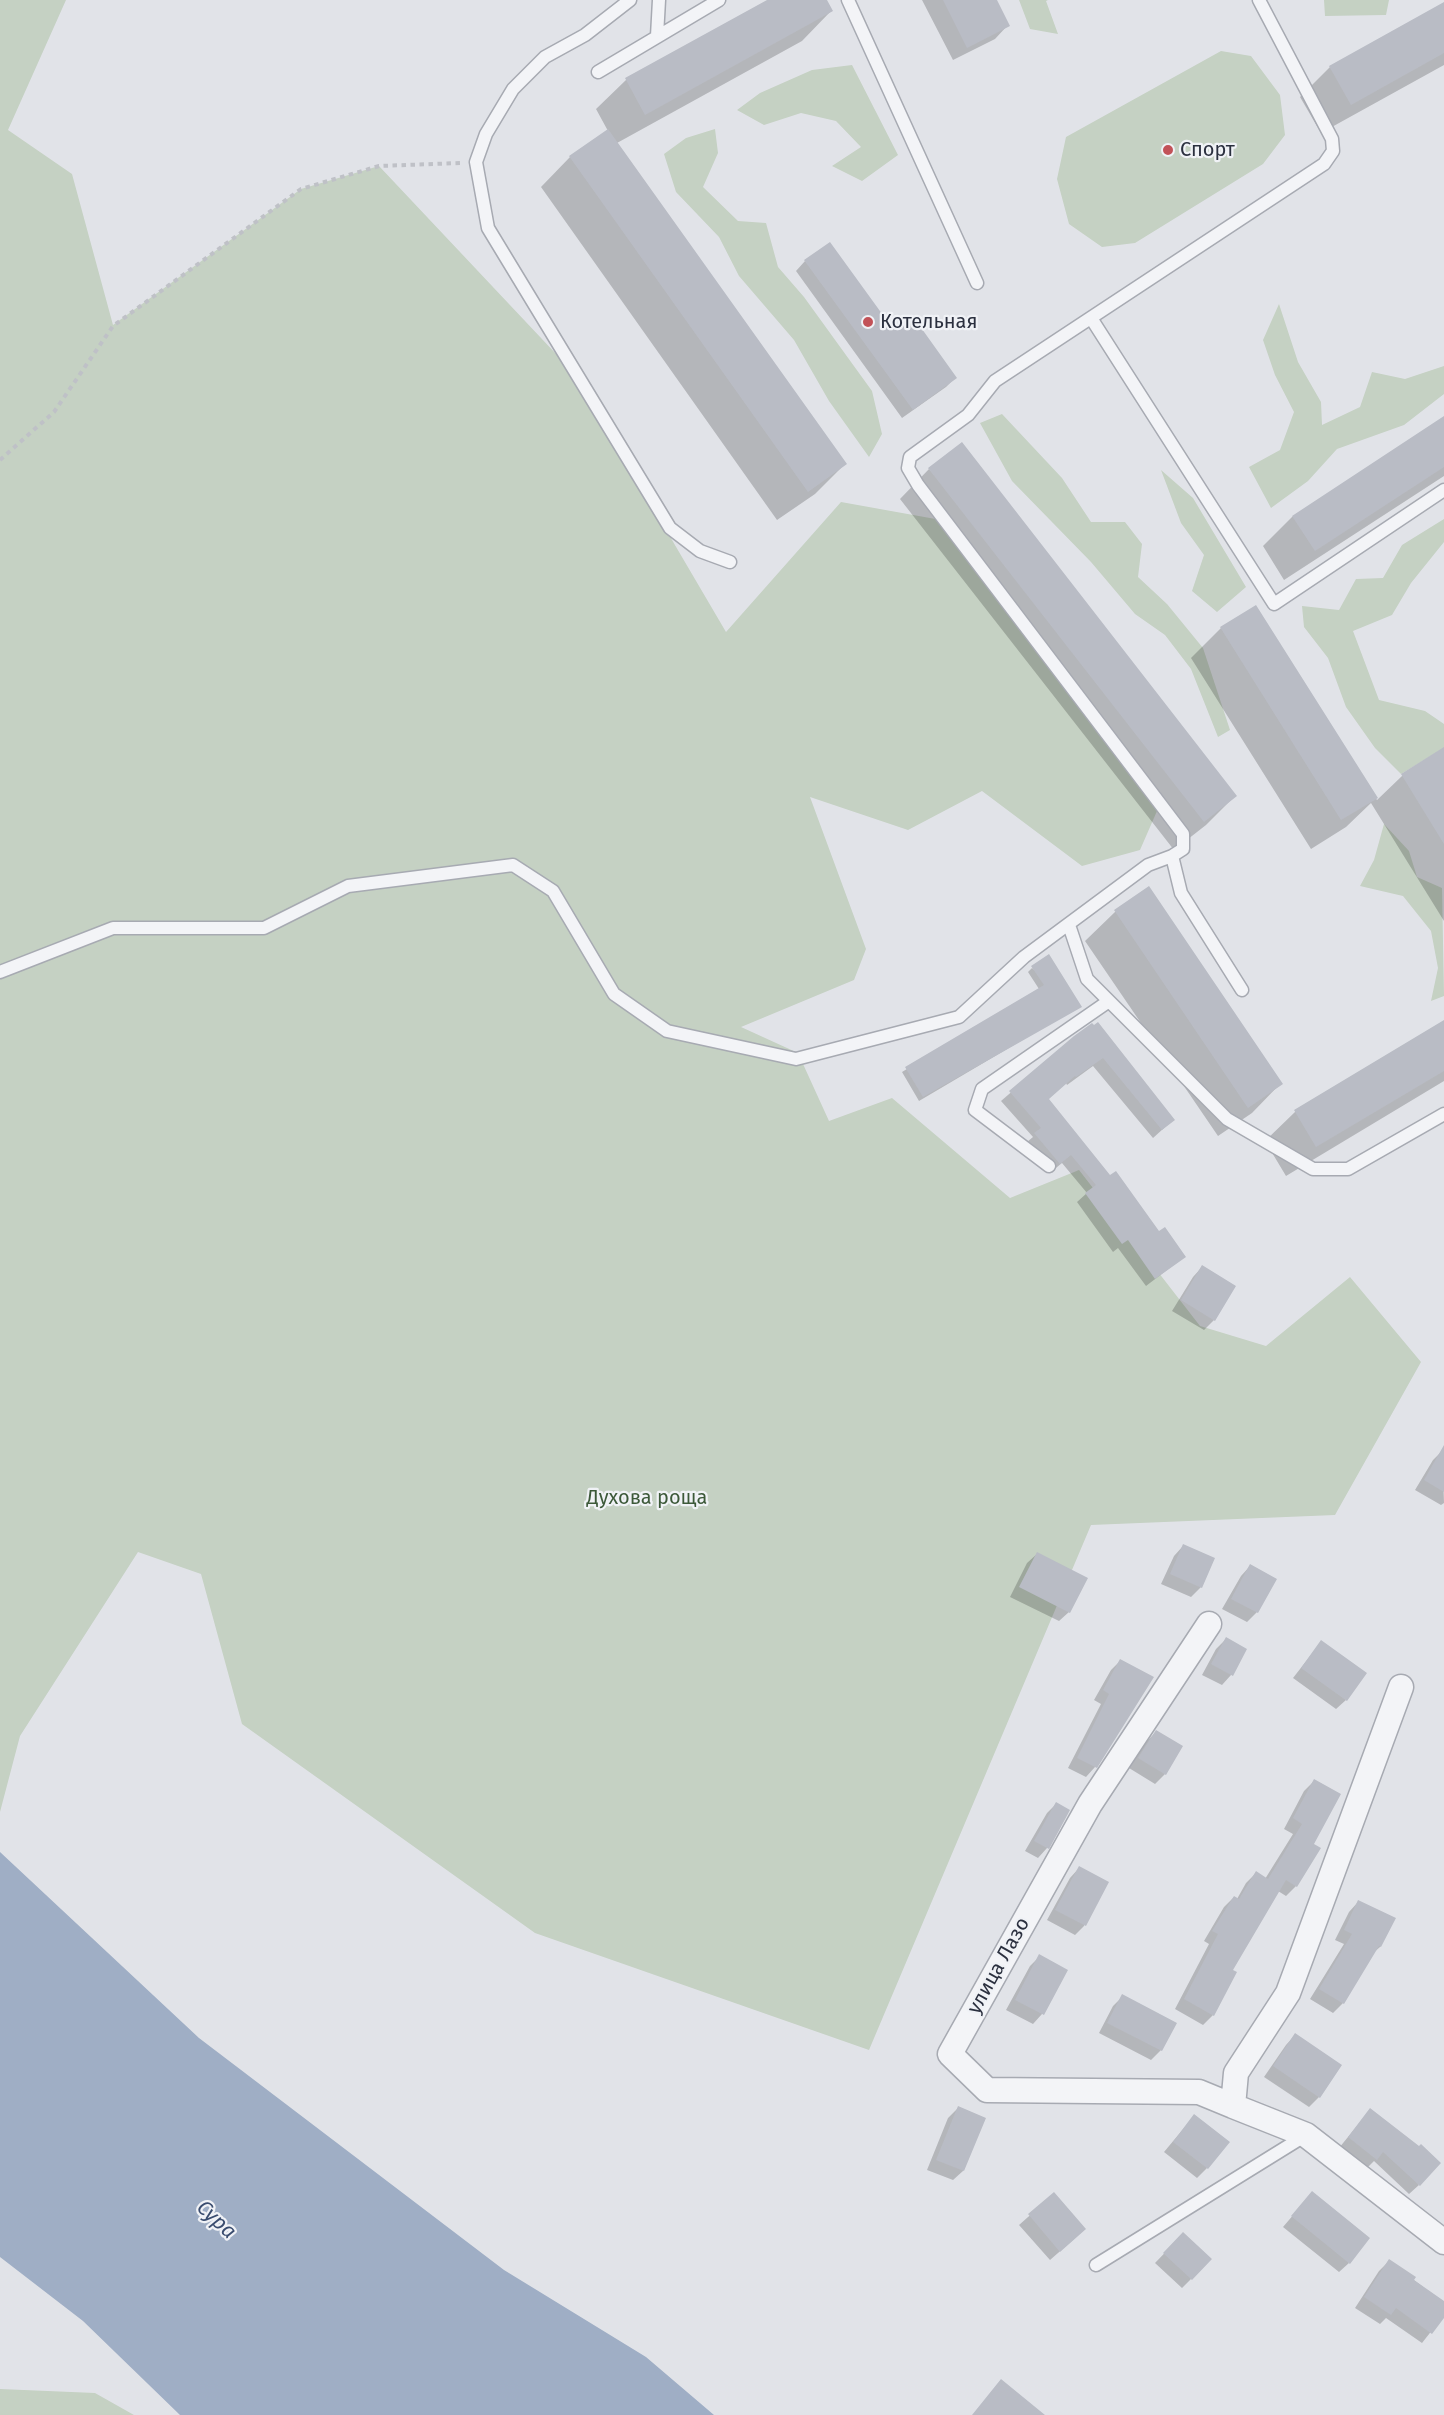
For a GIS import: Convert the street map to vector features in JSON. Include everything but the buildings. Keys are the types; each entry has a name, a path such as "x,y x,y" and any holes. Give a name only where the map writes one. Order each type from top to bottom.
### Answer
{"street":[{"name":"улица Лазо","path":"1209,1624 1090,1804 950,2054 987,2090 1199,2092 1306,2136 1444,2242"},
{"path":"1233,2106 1236,2073 1287,1994 1401,1687"}],"lane":[{"path":"630,0 585,35 544,57 513,89 486,134 476,162 488,228 669,528 700,551 730,562"},
{"path":"657,36 659,0"},
{"path":"598,72 719,0"},
{"path":"848,0 977,283"},
{"path":"0,972 112,928 264,928 348,886 513,865 553,891 614,994 658,1025 667,1031 796,1059 959,1017 1024,957 1148,865 1183,849 1183,834 918,485 908,468 910,457 968,415 995,381 1324,164 1333,151 1332,139 1259,0"},
{"path":"1091,318 1274,604 1444,489"},
{"path":"1172,856 1181,893 1242,990"},
{"path":"1070,925 1087,979 1227,1119 1313,1168 1348,1169 1444,1114"},
{"path":"1049,1166 975,1110 982,1089 1109,1001"},
{"path":"1096,2265 1306,2136"}],"path":[{"path":"0,460 54,412 112,326 301,189 379,166 476,162"}],"green space":[{"name":"Духова роща","path":"0,0 66,0 8,130 72,174 113,325 301,189 379,166 574,373 726,632 841,502 941,520 1157,811 1140,850 1082,866 982,791 908,830 810,797 866,949 854,980 741,1027 798,1053 829,1121 892,1098 1010,1198 1079,1170 1200,1326 1266,1346 1350,1277 1421,1362 1335,1515 1091,1525 869,2050 535,1933 242,1724 201,1574 138,1552 20,1736 0,1812"},
{"path":"1019,0 1048,0 1046,1 1058,34 1030,29"},
{"path":"1324,0 1389,0 1386,15 1325,16"},
{"name":"Спорт","path":"1221,51 1251,56 1280,95 1285,135 1263,164 1135,243 1102,247 1069,224 1057,179 1066,137"},
{"path":"852,65 898,155 862,181 832,166 861,147 836,121 801,113 764,125 737,110 760,93 812,70"},
{"path":"715,129 718,153 703,187 738,221 766,223 778,267 804,297 872,391 882,434 869,457 829,401 794,340 739,276 719,237 676,192 664,154 686,138"},
{"path":"1279,304 1298,362 1321,402 1322,425 1360,407 1372,372 1405,379 1444,366 1444,394 1404,425 1337,449 1308,481 1271,508 1249,467 1280,450 1294,412 1275,375 1263,340"},
{"path":"1002,414 1062,478 1091,522 1125,522 1142,544 1138,577 1167,604 1203,648 1230,730 1218,737 1191,669 1165,635 1135,614 1091,562 1012,481 980,423"},
{"path":"1161,470 1193,498 1246,587 1217,612 1192,591 1204,555 1181,523"},
{"path":"1444,519 1444,542 1411,583 1392,615 1353,631 1379,700 1425,711 1444,724 1444,759 1439,751 1401,774 1375,748 1346,707 1328,658 1304,627 1302,606 1339,610 1356,579 1383,578 1402,545"},
{"path":"1384,824 1409,851 1417,877 1442,888 1444,996 1431,1001 1438,968 1431,931 1403,896 1360,886 1374,860"},
{"path":"0,2389 95,2393 134,2415 0,2415"}],"water":[{"name":"Сура","path":"0,1852 199,2038 504,2270 646,2357 714,2415 180,2415 83,2321 0,2257"}],"place":[{"name":"Спорт","path":"1168,150"},
{"name":"Котельная","path":"868,322"}]}
